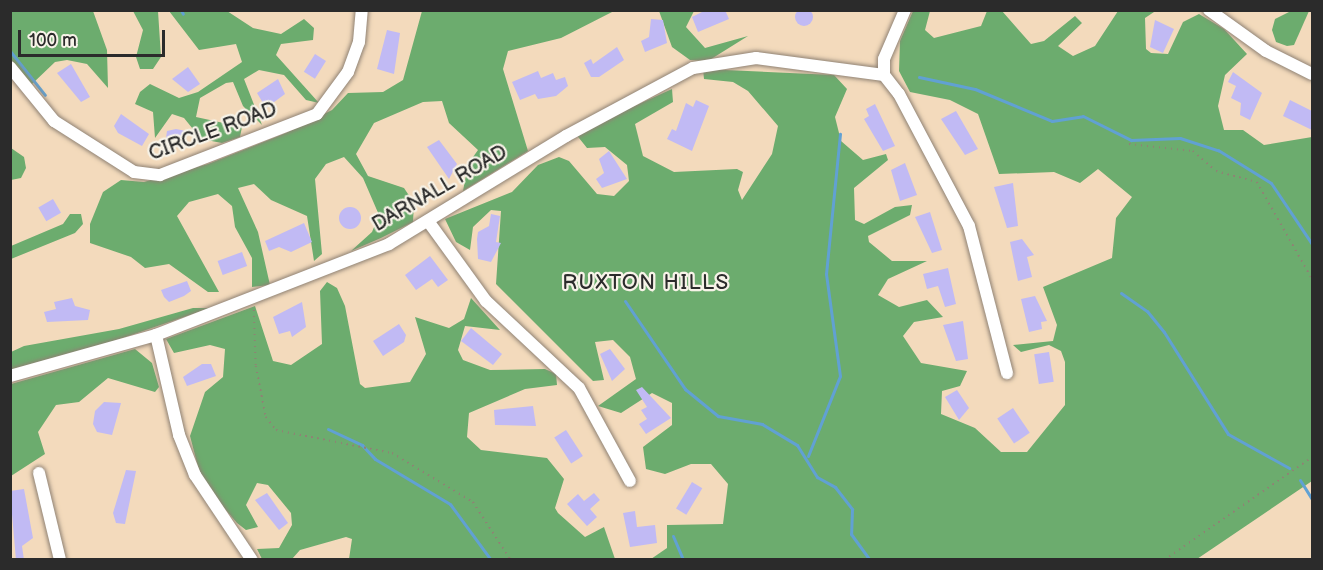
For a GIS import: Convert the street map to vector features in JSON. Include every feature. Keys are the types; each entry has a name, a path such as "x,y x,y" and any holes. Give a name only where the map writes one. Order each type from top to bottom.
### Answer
{"street":[{"name":"CIRCLE ROAD","path":"10,67 54,121 134,172 160,175 317,114 348,72 359,42 362,10"},
{"path":"904,10 884,59 884,75 899,94 969,226 1007,373"},
{"path":"1209,10 1266,51 1312,74"},
{"name":"DARNALL ROAD","path":"10,376 156,335 389,244 566,136 693,68 756,58 884,75"},
{"path":"428,221 486,301 579,388 630,481"},
{"path":"156,335 179,435 195,475 252,560"},
{"path":"39,473 60,560"}],"path":[{"path":"1129,144 1193,151 1216,171 1257,182 1312,279"},
{"path":"249,299 264,407 276,430 392,453 472,502 510,560"},
{"path":"1164,560 1312,457"}],"green space":[{"path":"1157,10 1145,18 1146,49 1151,53 1168,54 1183,22 1199,14 1224,29 1247,54 1225,75 1218,106 1224,130 1243,130 1264,145 1312,137 1312,481 1197,559 651,559 667,548 667,525 723,524 728,484 711,464 691,464 665,474 646,469 643,447 672,425 672,403 652,393 621,413 598,406 636,379 630,357 613,340 595,342 604,380 593,381 496,284 501,211 491,210 473,227 470,250 456,242 445,219 512,192 538,165 559,157 569,161 597,194 614,196 629,181 627,165 605,147 587,148 575,133 672,89 673,102 635,124 643,156 674,172 737,169 743,172 738,190 742,200 772,154 778,126 748,91 733,82 704,79 703,69 834,75 847,89 835,117 841,141 863,160 886,154 888,160 854,188 855,220 864,224 895,207 912,205 910,215 868,236 869,242 892,261 927,261 888,279 878,295 899,307 927,300 943,317 914,322 903,336 921,363 967,371 960,386 942,391 941,414 975,428 1001,452 1027,452 1065,405 1065,362 1061,351 1049,345 1021,352 1013,345 1053,341 1057,325 1043,287 1112,258 1116,218 1132,197 1098,169 1080,183 1054,172 999,174 978,114 950,100 910,92 899,71 900,41 913,11 930,11 925,30 934,38 981,26 987,11 1002,11 1031,44 1044,41 1075,16 1082,23 1058,46 1073,56 1095,46 1118,11"},
{"path":"1293,10 1309,11 1294,45 1287,46 1276,42 1272,30 1275,19"},
{"path":"10,11 93,11 107,50 108,88 87,64 67,60 55,62 32,84 11,60"},
{"path":"133,11 158,11 161,57 153,69 140,69 136,57 143,30"},
{"path":"169,11 227,11 253,28 281,34 304,19 314,28 313,40 281,44 276,55 319,103 306,100 284,75 259,70 244,79 262,125 243,106 233,82 226,83 200,98 196,117 242,127 240,137 222,143 201,139 184,118 172,114 155,138 153,112 135,104 140,92 150,84 179,98 198,92 242,62 236,44 199,50"},
{"path":"422,11 614,11 561,38 508,51 503,69 528,151 463,191 468,164 478,150 449,123 442,101 423,102 374,123 356,154 368,176 404,188 414,203 413,222 381,238 351,251 372,232 379,215 363,178 344,157 326,164 315,179 322,254 314,261 307,216 271,200 254,184 238,188 258,232 270,285 252,287 252,258 235,227 232,206 218,194 189,202 177,216 219,292 208,292 169,264 145,268 131,257 90,243 90,224 103,192 121,180 144,182 208,164 286,133 332,110 348,93 383,92 403,80"},
{"path":"659,11 694,11 686,27 705,48 748,36 708,61 690,60 672,47"},
{"path":"11,148 24,157 26,168 21,178 11,180"},
{"path":"70,214 81,214 83,224 75,233 11,259 11,246 63,224"},
{"path":"327,282 337,288 345,306 360,384 365,388 410,382 426,354 415,317 449,328 464,319 471,298 500,330 465,326 458,350 463,360 490,370 545,369 556,374 557,385 525,389 469,413 467,437 481,450 547,458 564,479 555,508 558,513 585,537 604,527 615,559 349,559 352,539 346,537 300,550 292,559 262,559 257,549 279,548 292,525 291,513 268,485 257,483 246,505 258,527 246,530 237,523 202,482 190,436 205,392 223,377 225,349 210,345 174,353 166,339 255,306 273,361 291,365 322,344 320,291"},
{"path":"193,308 210,308 47,364 11,370 11,352 24,346 119,329"},
{"path":"135,349 152,363 159,387 155,392 108,378 79,402 56,405 38,432 45,454 11,476 11,384"}],"building":[{"path":"800,8 808,8 813,13 811,24 800,26 795,21 795,13"},
{"path":"706,10 725,10 729,19 698,32 692,17"},
{"path":"651,19 663,20 667,43 645,52 641,41 649,37"},
{"path":"1155,20 1174,29 1163,53 1150,47"},
{"path":"387,30 400,33 394,74 377,69"},
{"path":"617,47 624,60 599,77 591,77 584,63 591,59 593,64"},
{"path":"315,54 326,61 315,79 304,72"},
{"path":"71,64 90,97 81,102 57,73"},
{"path":"188,67 200,84 188,92 172,79"},
{"path":"538,71 541,78 553,73 556,80 565,77 568,86 556,96 538,99 535,94 520,100 512,82"},
{"path":"1233,72 1262,93 1250,120 1240,115 1241,103 1231,98 1236,86 1228,82"},
{"path":"278,79 285,94 266,108 257,93"},
{"path":"696,100 709,106 692,151 667,139 672,129 676,131 686,103 693,107"},
{"path":"1290,100 1312,111 1312,130 1283,116"},
{"path":"875,104 895,146 883,151 864,119 869,116 866,109"},
{"path":"956,111 978,149 965,155 941,119"},
{"path":"121,114 149,134 142,146 118,133 114,126"},
{"path":"176,129 186,131 183,148 165,145 167,131"},
{"path":"439,140 457,164 449,179 427,147"},
{"path":"609,151 627,179 602,188 596,179 604,173 599,159"},
{"path":"905,163 917,195 900,201 891,170"},
{"path":"1013,183 1018,226 1007,228 994,187"},
{"path":"53,199 61,213 46,221 38,208"},
{"path":"350,207 358,210 361,218 358,226 350,229 342,226 339,218 342,210"},
{"path":"930,212 942,250 932,253 915,217"},
{"path":"491,214 500,216 496,242 501,243 491,262 478,259 477,239 478,232 489,226"},
{"path":"304,223 312,242 291,252 279,247 269,251 265,241"},
{"path":"1022,239 1034,255 1027,257 1032,277 1018,281 1010,242"},
{"path":"242,252 247,266 223,275 218,261"},
{"path":"430,256 448,280 438,287 432,279 416,290 405,275"},
{"path":"948,268 956,304 945,307 938,286 927,289 923,274"},
{"path":"187,281 191,291 184,296 169,302 164,297 161,290"},
{"path":"1035,296 1047,321 1041,322 1042,329 1029,332 1021,299"},
{"path":"72,298 75,306 90,310 88,320 47,322 44,312 56,309 54,302"},
{"path":"302,302 306,327 292,337 290,331 279,334 273,317"},
{"path":"963,321 968,359 956,361 943,325"},
{"path":"399,324 406,335 404,342 383,356 373,341"},
{"path":"471,328 502,354 493,365 461,341"},
{"path":"610,349 625,369 612,381 600,354"},
{"path":"1049,352 1054,382 1039,384 1034,354"},
{"path":"202,364 211,364 216,376 187,386 183,377"},
{"path":"642,387 671,418 646,434 639,424 647,419 641,410 647,407 636,390"},
{"path":"957,390 969,408 959,420 945,397"},
{"path":"104,402 121,403 112,435 97,432 93,424 95,411"},
{"path":"533,406 536,426 495,425 494,410"},
{"path":"1013,408 1030,433 1014,443 997,419"},
{"path":"566,430 583,456 571,464 554,438"},
{"path":"126,470 136,471 125,524 116,523 113,513"},
{"path":"692,482 702,488 686,515 676,509"},
{"path":"24,489 33,538 22,546 24,560 16,560 10,491"},
{"path":"267,493 288,523 279,530 255,500"},
{"path":"594,493 600,500 590,509 597,517 587,526 567,504 578,494 584,501"},
{"path":"635,511 637,527 655,525 657,543 630,547 623,513"}],"waterway":[{"path":"181,10 183,14"},
{"path":"10,51 45,95"},
{"path":"919,77 975,89 1052,121 1083,116 1131,140 1180,138 1218,150 1271,183 1312,244"},
{"path":"808,456 840,376 826,274 840,134"},
{"path":"1121,293 1147,311 1164,332 1228,434 1289,468"},
{"path":"625,301 685,389 718,416 762,424 797,445 817,477 835,487 852,509 851,534 870,560"},
{"path":"328,429 362,445 375,459 450,504 491,560"},
{"path":"1300,480 1312,499"},
{"path":"673,536 683,560"}],"district":[{"name":"RUXTON HILLS","path":"646,283"}]}
